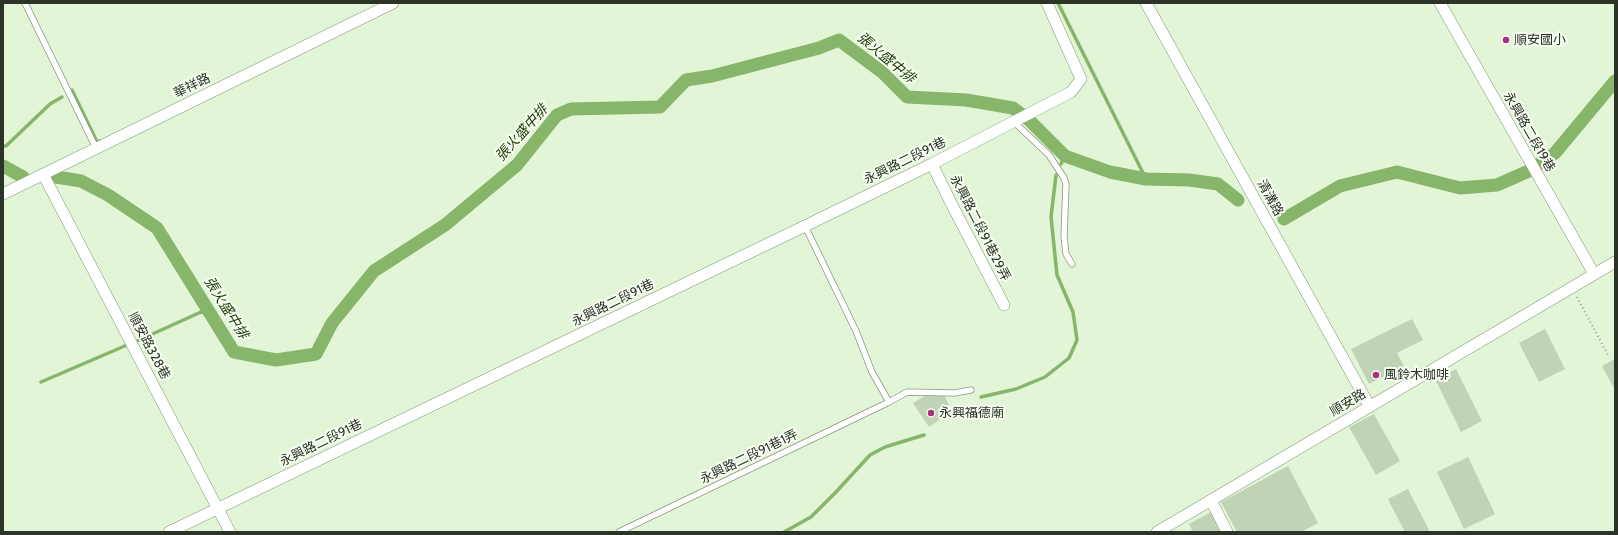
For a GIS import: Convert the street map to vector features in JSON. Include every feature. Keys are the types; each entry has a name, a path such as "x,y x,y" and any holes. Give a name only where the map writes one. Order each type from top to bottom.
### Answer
{"street":[{"name":"華祥路","path":"3,194 393,3"},
{"name":"永興路二段91巷","path":"169,532 805,226 932,164 1071,92 1081,79 1047,3"},
{"name":"清溝路","path":"1146,3 1370,406"},
{"name":"永興路二段19巷","path":"1440,3 1594,274"},
{"name":"永興路二段91巷29弄","path":"932,164 1004,305"},
{"name":"順安路328巷","path":"43,174 230,532"},
{"name":"順安路","path":"1157,532 1615,262"},
{"path":"1211,500 1227,532"}],"lane":[{"path":"25,3 96,148"},
{"path":"1016,120 1053,161 1064,178 1066,184 1065,248 1066,254 1072,264"},
{"path":"805,226 856,331 872,372 889,402"},
{"name":"永興路二段91巷1弄","path":"619,532 908,392 954,393 972,390"}],"path":[{"path":"1571,287 1608,355"}],"building":[{"path":"1412,319 1423,340 1397,353 1404,366 1369,384 1351,349"},
{"path":"1545,329 1565,369 1539,382 1519,343"},
{"path":"1615,359 1615,390 1602,366"},
{"path":"1456,369 1482,421 1461,432 1435,379"},
{"name":"永興福德廟","path":"928,394 944,395 949,405 940,409 944,417 929,427 913,403"},
{"path":"1374,414 1400,461 1376,475 1349,427"},
{"path":"1468,457 1495,514 1464,529 1437,472"},
{"path":"1288,466 1318,523 1301,532 1237,532 1221,502"},
{"path":"1408,489 1430,532 1405,532 1388,499"},
{"path":"1213,511 1223,532 1193,532 1189,524"}],"waterway":[{"path":"1058,3 1146,179"},
{"name":"張火盛中排","path":"56,177 81,181 108,195 157,228 234,352 276,360 316,354 332,323 374,271 445,225 517,165 557,115 571,109 660,107 686,80 712,76 819,48 839,40 882,72 907,97 966,100 1013,108 1029,120 1065,156 1110,172 1146,179 1189,180 1218,184 1238,200"},
{"path":"1284,219 1340,186 1397,172 1460,188 1497,185 1531,170 1555,153 1615,81"},
{"path":"72,90 97,142 100,141"},
{"path":"3,146 6,146 50,104 62,97"},
{"path":"1061,164 1065,156"},
{"name":"張火盛中排","path":"3,166 23,177"},
{"path":"981,397 1016,389 1045,377 1069,358 1077,340 1073,312 1057,275 1051,217 1056,175"},
{"path":"137,341 201,312 210,314"},
{"path":"41,382 127,345"},
{"path":"784,532 811,517 870,455 885,447 924,435"}],"place":[{"name":"順安國小","path":"1506,40"},
{"name":"風鈴木咖啡","path":"1376,375"},
{"name":"永興福德廟","path":"931,413"}]}
